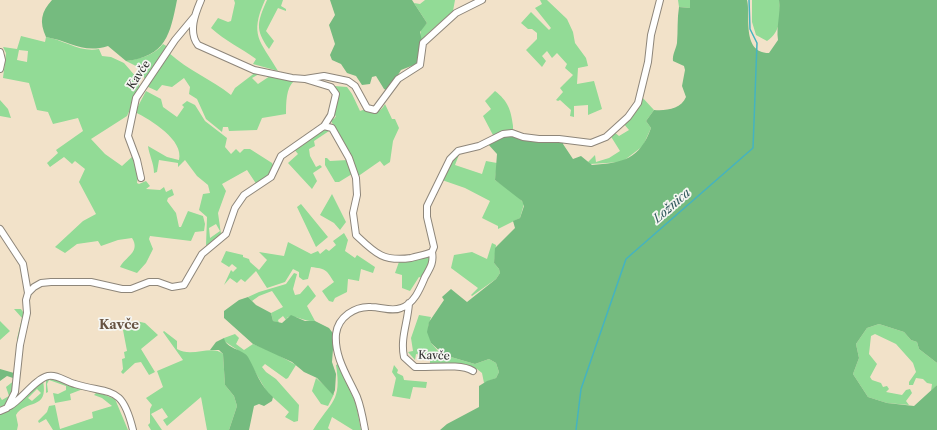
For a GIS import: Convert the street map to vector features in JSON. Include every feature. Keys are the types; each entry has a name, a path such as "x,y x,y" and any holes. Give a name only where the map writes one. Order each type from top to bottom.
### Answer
{"street":[{"name":"Kavče","path":"201,0 195,16 193,40 198,45 206,47 254,70 292,78 305,79 331,87 336,94 331,115 324,126"},
{"name":"Kavče","path":"305,79 324,76 348,81 355,86 367,108 375,110 398,79 420,65 423,43 456,13 482,0"},
{"path":"365,430 358,399 339,357 336,342 339,324 344,316 361,308 373,307 395,310 400,309 409,303 418,293 433,262 432,252 434,247 427,217 427,206 450,159 458,151 478,146 503,134 512,133 523,137 591,143 606,137 628,118 638,102 648,62 651,35 660,0"},
{"name":"Kavče","path":"141,178 137,160 128,136 136,98 175,40 195,16"},
{"path":"0,52 2,60 0,69"},
{"path":"28,293 41,283 51,282 91,282 122,289 131,289 149,282 158,282 172,287 184,285 202,254 207,248 226,234 235,208 244,195 271,177 281,156 324,126 332,128 344,147 356,178 357,195 353,212 356,235 380,256 390,259 418,256 432,252"},
{"path":"0,229 23,264 28,293 26,300 27,313 20,345 16,392 7,408"},
{"name":"Kavče","path":"409,303 408,317 402,337 404,357 415,367 456,367 469,368 473,371"},
{"path":"0,411 15,403 41,379 54,376 74,384 101,389 122,399 133,430"}],"green space":[{"path":"52,0 177,0 172,24 164,42 158,49 150,54 126,61 108,46 91,49 84,48 46,37 42,27 42,17 45,9"},
{"path":"234,0 265,0 260,12 257,30 262,44 278,71 253,64 256,59 211,28 218,18 228,22 231,21 235,3"},
{"path":"267,0 283,0 281,6 286,9 286,11 278,8 266,31 274,41 269,49 259,30 261,14"},
{"path":"330,0 412,0 427,23 420,32 422,41 419,63 401,70 388,91 384,89 376,76 372,77 370,84 362,85 356,76 347,73 341,64 332,60 330,55 335,44 329,25 335,15"},
{"path":"425,0 455,0 453,11 426,35 422,41 420,37 421,29 427,23 414,3 420,4"},
{"path":"540,0 547,0 567,19 573,32 575,43 586,58 588,66 578,68 577,84 594,81 602,109 588,115 588,105 574,106 574,117 570,116 571,110 560,100 556,100 563,92 560,88 573,75 565,68 567,64 557,53 552,58 547,51 542,56 546,61 542,67 526,50 537,39 537,33 532,29 528,29 521,23 531,12 549,30 551,28 535,8 542,4"},
{"path":"678,0 690,0 690,8 679,7"},
{"path":"690,0 747,0 751,40 754,47 760,51 769,53 778,40 779,0 937,0 937,363 919,349 917,342 911,340 904,332 879,324 867,328 856,344 859,358 853,374 868,397 887,403 914,406 937,385 937,430 440,430 447,424 479,407 479,386 496,378 499,372 496,363 489,359 475,364 444,355 431,343 427,332 429,322 444,300 442,297 451,289 467,302 496,279 500,273 499,269 494,263 495,248 515,228 513,221 520,218 524,206 522,201 495,180 497,154 487,143 506,135 564,140 563,144 573,159 581,156 592,165 621,161 636,153 642,147 647,138 651,128 646,121 654,110 677,107 686,97 682,86 685,70 684,66 673,61 673,59 677,43 679,7 690,8"},
{"path":"752,0 779,0 779,23 775,33 767,41 756,35 752,22"},
{"path":"21,36 45,42 46,37 79,48 92,50 99,49 102,56 111,57 124,63 137,78 140,88 127,116 91,139 105,154 122,166 133,156 138,174 137,183 139,184 146,181 150,186 146,189 160,190 164,187 166,192 172,189 174,195 168,198 167,201 176,213 179,227 181,227 188,211 203,216 205,224 204,231 195,232 191,241 150,236 149,239 153,249 146,263 137,273 120,267 135,247 132,238 118,240 101,246 98,241 77,244 65,253 55,247 83,221 96,214 79,182 85,169 75,161 72,164 64,157 50,167 47,163 58,153 56,150 83,131 78,118 53,124 48,112 37,110 29,83 3,78 6,53 3,47 17,49","holes":["19,50 28,51 27,62 17,60"]},
{"path":"163,44 168,47 145,79 136,66 126,61 151,54"},
{"path":"169,53 184,65 216,84 231,95 235,88 256,72 294,81 288,92 286,114 262,118 257,130 229,131 228,127 223,127 222,132 206,119 197,99 189,94 190,87 184,78 172,87 162,85 157,91 146,86","holes":["259,74 270,76 258,84 252,78"]},
{"path":"334,86 347,87 360,111 366,109 371,113 376,112 385,104 392,119 395,119 399,128 393,141 390,162 384,166 380,161 357,177 348,150 331,121 331,117 334,119 336,116 333,114 337,96 337,89"},
{"path":"146,91 161,99 163,107 177,117 184,107 182,105 187,101 195,105 205,121 227,138 225,147 231,154 236,149 240,153 244,149 250,149 272,163 274,167 272,172 257,185 247,170 222,184 226,191 218,213 221,234 206,246 207,217 199,210 203,194 210,193 208,185 197,176 185,160 178,167 178,163 159,160 157,172 154,173 148,146 167,157 179,160 179,153 176,145 165,132 157,125 135,112","holes":["216,224 220,231 210,238 209,228"]},
{"path":"495,91 503,98 508,106 513,129 494,137 483,116 491,109 485,101"},
{"path":"641,96 654,110 646,121 651,128 643,146 622,162 590,164 588,162 595,155 596,162 609,158 620,151 610,135 614,132 619,136 629,130 623,123"},
{"path":"0,100 8,109 11,118 0,116"},
{"path":"322,128 332,129 314,141 315,146 309,149 310,156 316,167 320,165 322,167 313,173 317,181 312,189 288,163 298,154 293,148"},
{"path":"460,152 455,165 482,174 486,161 497,163 495,180 517,195 524,204 520,218 498,229 498,226 482,218 490,201 465,188 442,180 448,166"},
{"path":"325,158 330,161 348,160 352,174 339,182 335,182 325,165"},
{"path":"332,194 346,222 340,230 334,223 320,215"},
{"path":"301,204 328,237 316,247 297,207"},
{"path":"344,233 348,240 345,251 355,258 357,255 375,267 373,273 361,269 359,281 348,279 347,292 335,298 333,302 329,301 322,291 334,282 329,274 323,269 311,267 308,279 303,280 299,277 299,272 293,269 285,282 267,288 256,271 245,282 241,279 237,283 230,278 224,285 231,270 233,272 237,268 232,264 229,267 221,262 226,251 243,255 243,257 249,259 250,262 259,270 267,260 259,252 284,256 288,242 311,254 318,251 320,254 326,249 329,251 336,245 333,241"},
{"path":"492,243 496,245 494,263 499,269 500,273 496,279 472,296 471,295 478,288 451,268 454,255 472,252 487,259"},
{"path":"430,255 432,258 422,278 419,277 410,291 402,288 402,275 395,273 400,259"},
{"path":"294,273 297,274 293,289 295,295 300,294 308,285 316,296 307,306 315,321 292,317 288,317 286,320 283,316 278,320 279,323 273,321 271,313 283,307 272,291 259,296 252,301 248,297 286,284"},
{"path":"248,297 256,305 271,313 273,321 282,323 291,315 305,321 315,321 329,328 334,336 332,362 336,374 335,390 333,395 317,378 304,372 292,362 253,344 224,318 224,311 239,300"},
{"path":"14,309 21,309 25,313 19,341 17,339 22,318"},
{"path":"419,315 431,317 428,327 431,343 439,352 444,355 475,364 489,359 496,363 499,372 496,378 484,383 482,373 477,369 430,363 430,357 416,354 415,360 408,352 413,351 411,338"},
{"path":"0,321 10,331 0,340"},
{"path":"136,321 145,323 158,335 141,349 155,372 149,375 141,362 135,363 123,374 121,372 123,369 122,359 125,358 124,352 127,351 123,330 130,327 130,322"},
{"path":"879,324 904,332 911,340 917,342 919,349 937,363 937,385 931,391 932,384 927,383 923,379 916,378 913,385 909,385 909,382 916,372 913,363 896,344 875,334 871,336 869,354 877,364 870,377 872,380 881,383 883,387 887,386 889,389 886,392 902,395 906,390 910,389 912,393 906,401 909,405 887,403 868,397 853,374 859,358 856,344 867,328"},
{"path":"164,331 177,341 177,349 189,352 213,350 223,354 225,385 234,396 237,406 229,430 207,430 201,397 167,426 163,420 168,417 162,408 151,414 162,430 151,430 148,425 150,423 150,409 152,405 146,398 163,387 157,371 183,360 163,332"},
{"path":"235,334 239,338 236,344 244,350 253,344 271,351 296,365 286,379 265,364 262,367 276,379 299,405 298,421 294,422 285,417 289,412 267,392 245,355 224,341 224,338"},
{"path":"224,338 225,342 231,347 246,354 261,383 273,397 272,401 264,406 259,404 254,406 249,430 229,430 237,406 234,396 225,385 223,354 219,350 210,350 216,342"},
{"path":"338,364 356,404 361,430 353,430 332,417 328,428 330,430 313,430 334,400 337,387 336,365"},
{"path":"394,365 398,370 397,373 403,376 404,380 427,382 426,388 413,387 410,399 392,396 396,378 392,372"},
{"path":"0,369 14,373 15,376 13,378 7,376 0,381"},
{"path":"316,378 334,394 328,406 321,404 312,391"},
{"path":"55,379 66,385 83,389 70,394 71,400 55,403 53,393 58,394 66,390 66,386 49,380 47,384 48,392 46,393 46,380"},
{"path":"15,380 13,393 7,403 0,407 0,397 2,400 9,396 6,387"},
{"path":"43,381 43,397 39,401 20,410 16,415 18,425 17,430 0,430 0,413 39,382","holes":["37,389 41,393 32,401 28,398"]},
{"path":"97,392 115,399 128,430 53,430 46,419 39,423 38,421 47,412 49,406 55,405 60,429 93,418 92,412 112,406 102,398 94,395"}],"waterway":[{"name":"Ložnica","path":"576,430 581,389 626,259 753,148 757,43 750,29 749,0"}],"district":[{"name":"Kavče","path":"119,325"}]}
